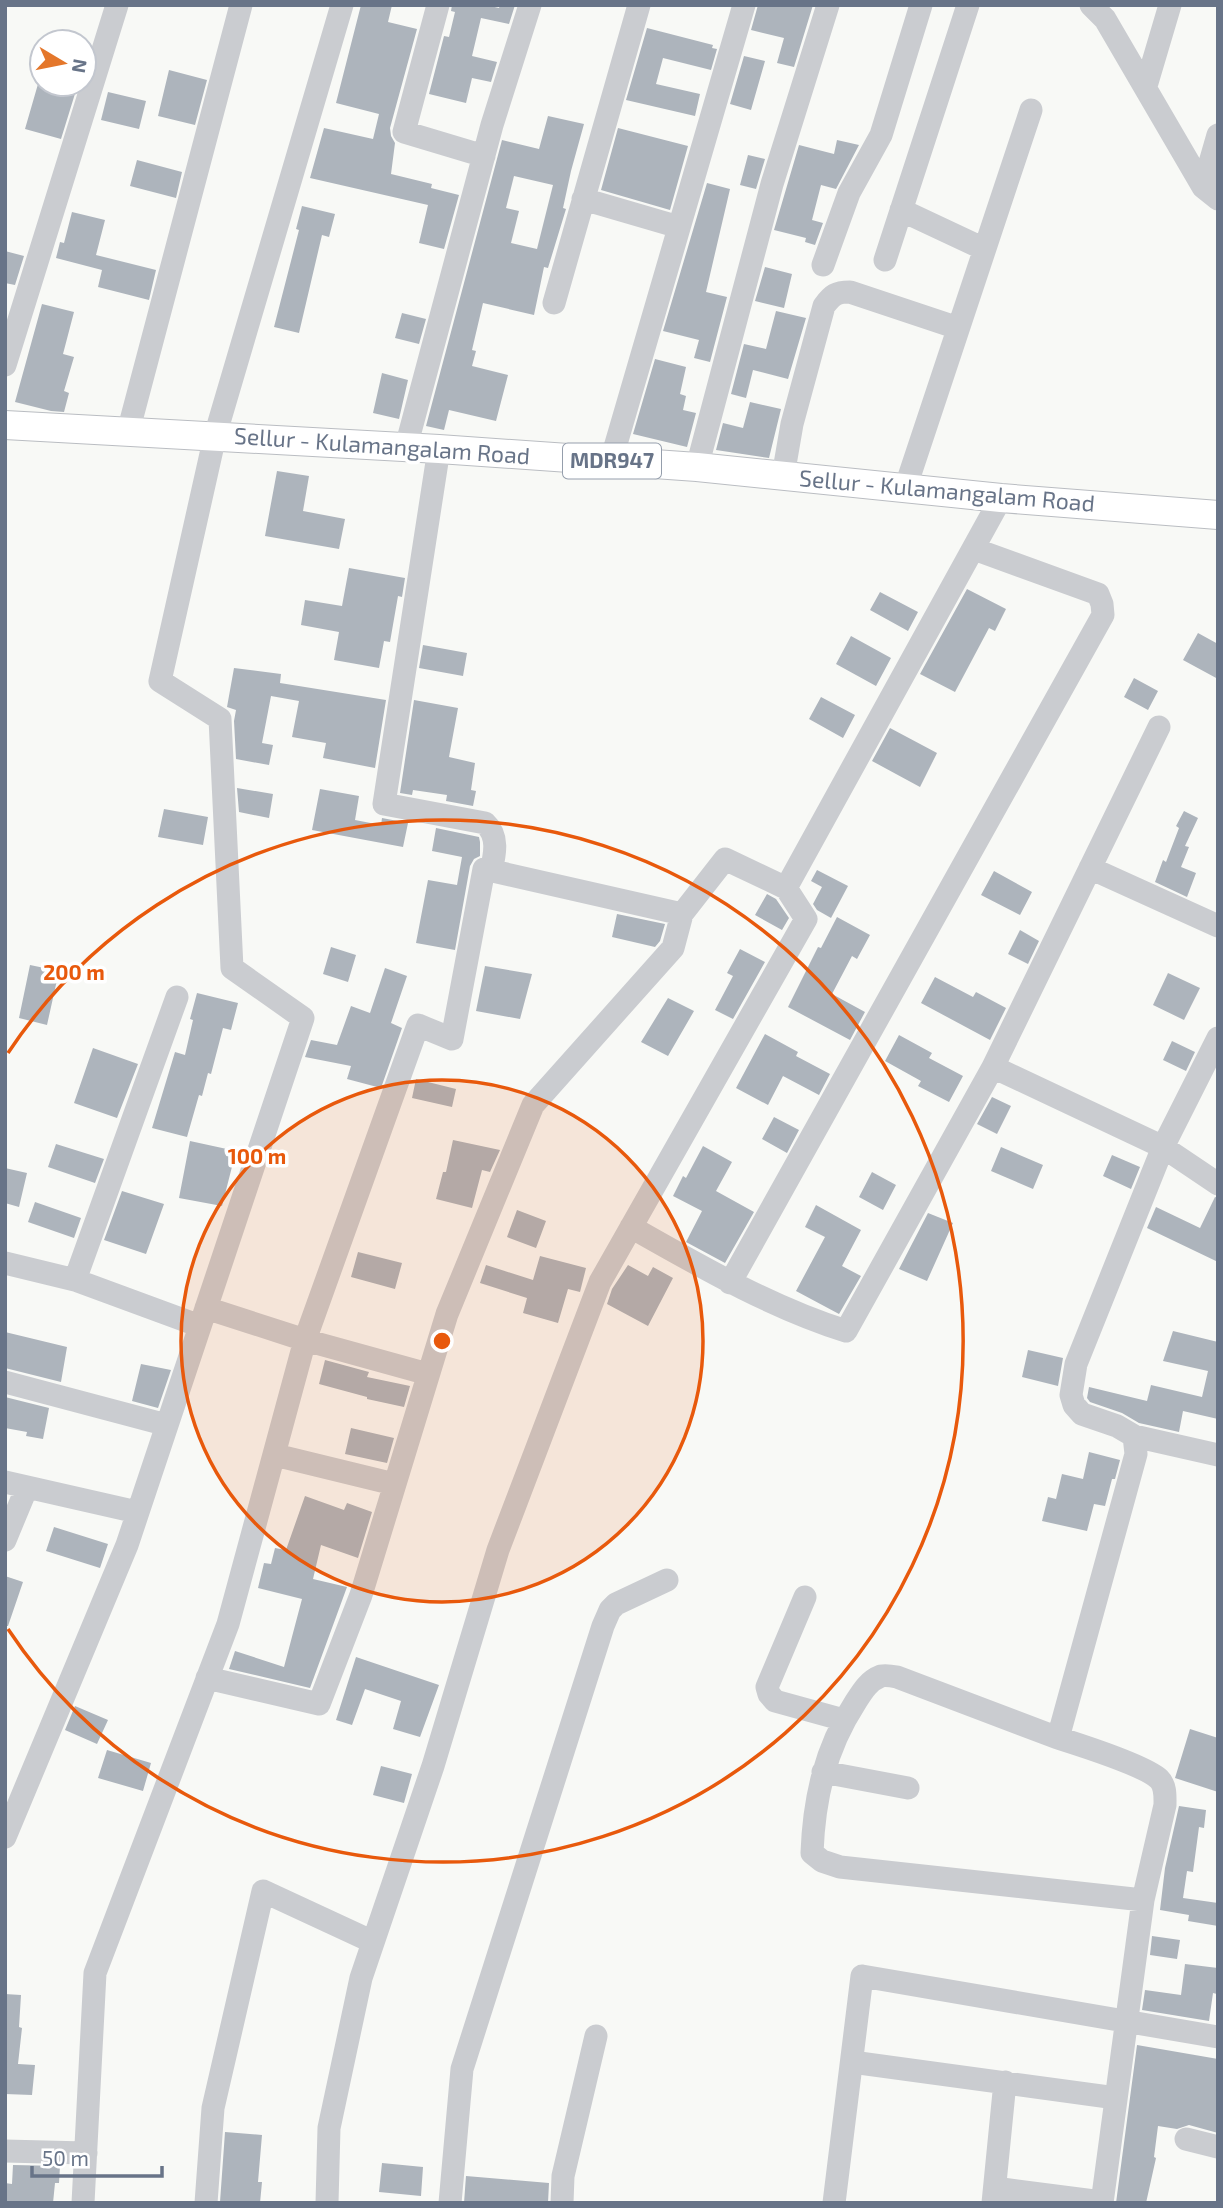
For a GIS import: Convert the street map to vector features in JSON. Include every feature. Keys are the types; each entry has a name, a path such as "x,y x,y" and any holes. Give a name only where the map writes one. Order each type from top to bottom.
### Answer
{"main road":[{"name":"Sellur - Kulamangalam Road","path":"5,425 439,449 697,467 906,486 1001,498 1218,515"}],"street":[{"path":"5,365 117,5"},
{"path":"128,432 241,5"},
{"path":"5,1837 127,1545 303,1018 232,968 220,719 160,681 215,436 342,5"},
{"path":"438,5 404,132 484,156"},
{"path":"406,447 484,156 530,5"},
{"path":"554,303 639,5"},
{"path":"611,461 744,5"},
{"path":"697,467 772,184 828,5"},
{"path":"823,265 849,193 881,135 921,5"},
{"path":"885,260 968,5"},
{"path":"1091,5 1105,19 1210,193"},
{"path":"1146,86 1170,5"},
{"path":"906,486 1031,110"},
{"path":"1210,193 1218,135"},
{"path":"583,200 679,228"},
{"path":"901,210 984,249"},
{"path":"783,476 792,424 824,306 832,296 838,292 850,292 958,328"},
{"path":"439,449 384,804 485,823 492,830 496,850 491,871"},
{"path":"786,888 1001,498"},
{"path":"730,1283 1103,615 1098,594 974,549"},
{"path":"631,1227 730,1283 821,1323 846,1331 993,1067 1158,727"},
{"path":"207,1678 319,1704 361,1595 447,1314 533,1105 673,948 681,914 725,859 786,888 806,919 600,1282 498,1550 433,1766 361,1978 329,2128 327,2203"},
{"path":"1090,868 1218,926"},
{"path":"83,2203 95,1973 228,1624 305,1340 418,1025 452,1039 484,869 681,914"},
{"path":"75,1280 177,997"},
{"path":"1218,1038 1163,1147 1076,1364 1071,1395 1074,1405 1082,1414 1117,1426 1134,1436 1218,1455"},
{"path":"993,1067 1163,1147 1218,1184"},
{"path":"5,1263 428,1374"},
{"path":"5,1382 167,1425"},
{"path":"1058,1738 1136,1454 1134,1436"},
{"path":"275,1455 394,1484"},
{"path":"5,1540 16,1484 137,1512"},
{"path":"450,2203 461,2069 603,1626 610,1610 616,1604 667,1580"},
{"path":"806,1597 767,1687 769,1695 775,1700 844,1720"},
{"path":"1005,2082 994,2196 1102,2202 1143,1900 1165,1805 1165,1790 1160,1780 1110,1757 897,1677 883,1676 866,1686 844,1720 825,1760 813,1818 811,1853 822,1861 840,1867 1143,1900"},
{"path":"823,1772 908,1787"},
{"path":"206,2203 213,2108 263,1891 373,1942"},
{"path":"834,2203 862,1976 1218,2037"},
{"path":"562,2203 563,2176 596,2036"},
{"path":"852,2062 1116,2098"},
{"path":"1186,2139 1218,2147"},
{"path":"5,2151 86,2153"}],"building":[{"path":"361,5 392,5 388,22 417,29 390,128 395,143 391,174 432,184 431,188 459,195 444,249 419,243 428,205 310,178 324,128 373,139 379,114 336,103"},
{"path":"452,5 486,5 499,8 500,5 515,5 509,24 481,18 472,56 497,62 491,82 472,78 466,103 429,94 444,36 449,37 455,12 451,11"},
{"path":"758,5 813,5 794,67 777,63 784,38 751,30"},
{"path":"647,28 713,45 712,48 717,49 711,70 663,58 656,84 700,94 695,116 626,100"},
{"path":"744,56 765,61 751,110 730,104"},
{"path":"169,70 207,80 195,125 158,116"},
{"path":"108,92 146,101 139,129 101,120"},
{"path":"34,98 74,98 61,139 25,129"},
{"path":"548,116 584,124 563,208 566,209 548,268 544,267 534,315 483,303 472,350 476,351 472,366 508,375 496,421 449,410 444,430 426,426 502,140 539,149","holes":["514,176 553,185 537,249 511,243 519,211 506,208"]},
{"path":"618,128 688,146 670,210 601,190"},
{"path":"837,140 859,145 836,189 821,185 812,220 823,223 815,245 805,242 806,238 774,230 799,145 834,154"},
{"path":"748,155 765,159 756,189 740,185"},
{"path":"137,160 182,172 176,198 130,186"},
{"path":"707,183 730,189 706,292 727,297 710,362 694,358 699,340 663,331"},
{"path":"302,206 335,214 329,237 322,235 299,333 274,327 299,230 296,229"},
{"path":"72,212 105,220 96,255 156,270 149,300 98,287 102,270 56,258 60,242 64,243"},
{"path":"5,251 24,256 15,285 5,283"},
{"path":"765,267 792,274 784,308 755,301"},
{"path":"42,304 74,312 63,354 74,357 64,391 69,393 64,412 15,402"},
{"path":"776,311 806,318 788,379 753,370 746,398 731,394 744,344 766,349"},
{"path":"402,313 426,319 419,344 395,338"},
{"path":"655,359 686,367 680,394 686,396 683,410 696,413 687,447 633,434"},
{"path":"382,373 408,380 399,419 373,413"},
{"path":"750,402 781,409 769,458 716,450 723,423 743,428"},
{"path":"277,471 309,476 303,511 345,519 339,549 265,536"},
{"path":"349,568 405,578 402,597 398,596 390,642 384,641 379,668 334,660 339,632 301,625 305,600 342,606"},
{"path":"967,589 1006,609 995,631 989,628 955,692 920,674"},
{"path":"880,592 918,612 908,631 870,610"},
{"path":"1198,633 1218,644 1218,679 1183,660"},
{"path":"851,636 891,658 876,686 836,664"},
{"path":"423,645 467,653 463,676 419,668"},
{"path":"234,668 281,674 280,683 386,700 375,768 323,758 326,743 292,737 299,701 271,696 262,743 273,745 269,765 236,759 236,710 227,707"},
{"path":"1134,678 1158,691 1148,710 1124,697"},
{"path":"821,697 855,715 843,738 809,719"},
{"path":"414,700 458,708 449,757 475,763 471,790 476,791 473,806 446,801 447,795 413,790 412,795 400,793"},
{"path":"890,728 937,753 920,787 872,761"},
{"path":"237,788 273,794 269,818 239,812"},
{"path":"320,789 359,796 355,820 381,825 382,818 408,823 403,847 312,830"},
{"path":"164,809 208,817 203,845 158,837"},
{"path":"1184,811 1198,818 1185,846 1189,847 1181,867 1196,873 1187,897 1155,882 1163,860 1166,862 1179,828 1176,826"},
{"path":"436,828 479,837 480,842 480,856 474,859 470,866 455,950 416,943 428,880 457,885 462,857 432,851"},
{"path":"817,870 848,886 831,918 817,910 813,904 822,887 811,881"},
{"path":"994,871 1032,892 1020,915 981,895"},
{"path":"767,894 776,899 789,918 782,930 755,915"},
{"path":"617,914 665,924 660,941 655,947 612,937"},
{"path":"837,917 870,935 857,959 852,956 832,994 865,1012 850,1040 788,1007 818,947 821,948"},
{"path":"1020,930 1039,941 1028,964 1008,954"},
{"path":"331,947 356,955 348,982 323,974"},
{"path":"740,949 765,962 733,1019 715,1010 733,976 727,973"},
{"path":"30,965 59,971 47,1025 19,1018"},
{"path":"485,966 532,974 520,1019 476,1011"},
{"path":"385,968 407,976 391,1023 402,1028 381,1088 347,1079 351,1066 305,1057 311,1040 337,1045 351,1006 370,1013"},
{"path":"1168,973 1200,988 1184,1020 1153,1005"},
{"path":"935,977 973,997 976,992 1006,1008 990,1040 921,1003"},
{"path":"197,993 238,1003 231,1030 223,1028 211,1074 208,1073 202,1096 199,1095 187,1137 152,1128 175,1052 185,1055"},
{"path":"668,998 694,1011 668,1056 641,1042"},
{"path":"765,1034 798,1052 796,1056 830,1074 819,1095 783,1076 768,1105 736,1088"},
{"path":"899,1035 932,1053 929,1058 963,1076 949,1102 918,1086 921,1081 885,1061"},
{"path":"1172,1041 1195,1052 1186,1071 1163,1060"},
{"path":"93,1048 138,1064 117,1118 74,1103"},
{"path":"416,1079 456,1089 452,1107 412,1098"},
{"path":"992,1097 1011,1106 997,1134 977,1124"},
{"path":"774,1117 799,1130 787,1153 762,1139"},
{"path":"453,1140 500,1150 490,1172 482,1170 472,1208 436,1199 443,1172 446,1172"},
{"path":"190,1141 236,1151 222,1206 179,1198"},
{"path":"56,1144 104,1159 95,1183 48,1167"},
{"path":"703,1146 732,1162 716,1191 754,1212 725,1263 686,1242 702,1211 673,1196"},
{"path":"1001,1147 1043,1165 1033,1189 991,1171"},
{"path":"1112,1155 1140,1167 1131,1189 1103,1176"},
{"path":"5,1168 27,1173 19,1207 5,1203"},
{"path":"872,1172 896,1185 883,1210 859,1197"},
{"path":"122,1191 164,1204 146,1254 104,1240"},
{"path":"1215,1197 1218,1198 1218,1262 1147,1228 1156,1207 1200,1228"},
{"path":"35,1202 81,1218 74,1238 28,1222"},
{"path":"816,1205 861,1230 842,1266 861,1276 839,1314 796,1291 825,1237 805,1227"},
{"path":"517,1210 546,1221 536,1248 507,1237"},
{"path":"928,1213 953,1223 927,1281 899,1269"},
{"path":"358,1252 402,1263 395,1289 351,1277"},
{"path":"540,1256 586,1268 580,1292 568,1289 558,1323 523,1313 527,1298 480,1283 486,1265 533,1280"},
{"path":"628,1265 648,1276 653,1267 673,1278 648,1326 607,1304 612,1289"},
{"path":"1173,1331 1218,1342 1218,1419 1183,1411 1179,1432 1139,1423 1122,1413 1090,1402 1087,1398 1089,1387 1147,1401 1151,1385 1202,1397 1208,1371 1163,1361"},
{"path":"5,1332 67,1347 61,1382 5,1368"},
{"path":"1028,1350 1063,1358 1058,1386 1022,1377"},
{"path":"325,1360 369,1372 367,1377 410,1386 404,1407 319,1384"},
{"path":"141,1364 171,1370 158,1408 132,1401"},
{"path":"5,1397 49,1408 43,1439 26,1436 27,1432 5,1428"},
{"path":"351,1428 394,1438 387,1463 345,1454"},
{"path":"1089,1452 1120,1460 1105,1506 1094,1504 1087,1531 1042,1521 1048,1497 1056,1499 1062,1474 1083,1479"},
{"path":"305,1496 344,1510 347,1503 372,1512 358,1558 321,1545 313,1579 347,1587 310,1688 229,1669 235,1651 284,1667 302,1599 258,1588 264,1563 271,1564 275,1548 286,1550"},
{"path":"54,1527 108,1544 100,1568 46,1551"},
{"path":"5,1576 23,1582 8,1626 5,1626"},
{"path":"356,1657 439,1685 420,1737 393,1729 401,1701 365,1689 352,1725 336,1720"},
{"path":"75,1706 108,1720 97,1744 65,1730"},
{"path":"1190,1729 1218,1738 1218,1792 1175,1778"},
{"path":"107,1750 151,1763 143,1791 98,1778"},
{"path":"381,1766 412,1774 404,1803 373,1795"},
{"path":"1179,1806 1206,1810 1204,1828 1199,1827 1193,1872 1187,1871 1183,1898 1218,1903 1218,1926 1188,1921 1189,1915 1160,1910 1165,1868"},
{"path":"1152,1936 1180,1940 1177,1959 1150,1955"},
{"path":"1185,1964 1218,1968 1217,1994 1213,1993 1209,2021 1142,2010 1145,1990 1181,1995"},
{"path":"5,1994 21,1995 19,2027 22,2028 18,2064 35,2065 32,2095 5,2094"},
{"path":"1137,2045 1218,2059 1218,2133 1189,2125 1177,2129 1158,2126 1156,2158 1146,2203 1116,2203"},
{"path":"225,2132 262,2135 258,2182 262,2182 260,2203 220,2202"},
{"path":"382,2163 423,2167 421,2196 379,2192"},
{"path":"13,2165 60,2166 59,2183 55,2183 53,2203 5,2203 5,2183 12,2184"},
{"path":"466,2176 549,2183 548,2203 464,2203"}]}
